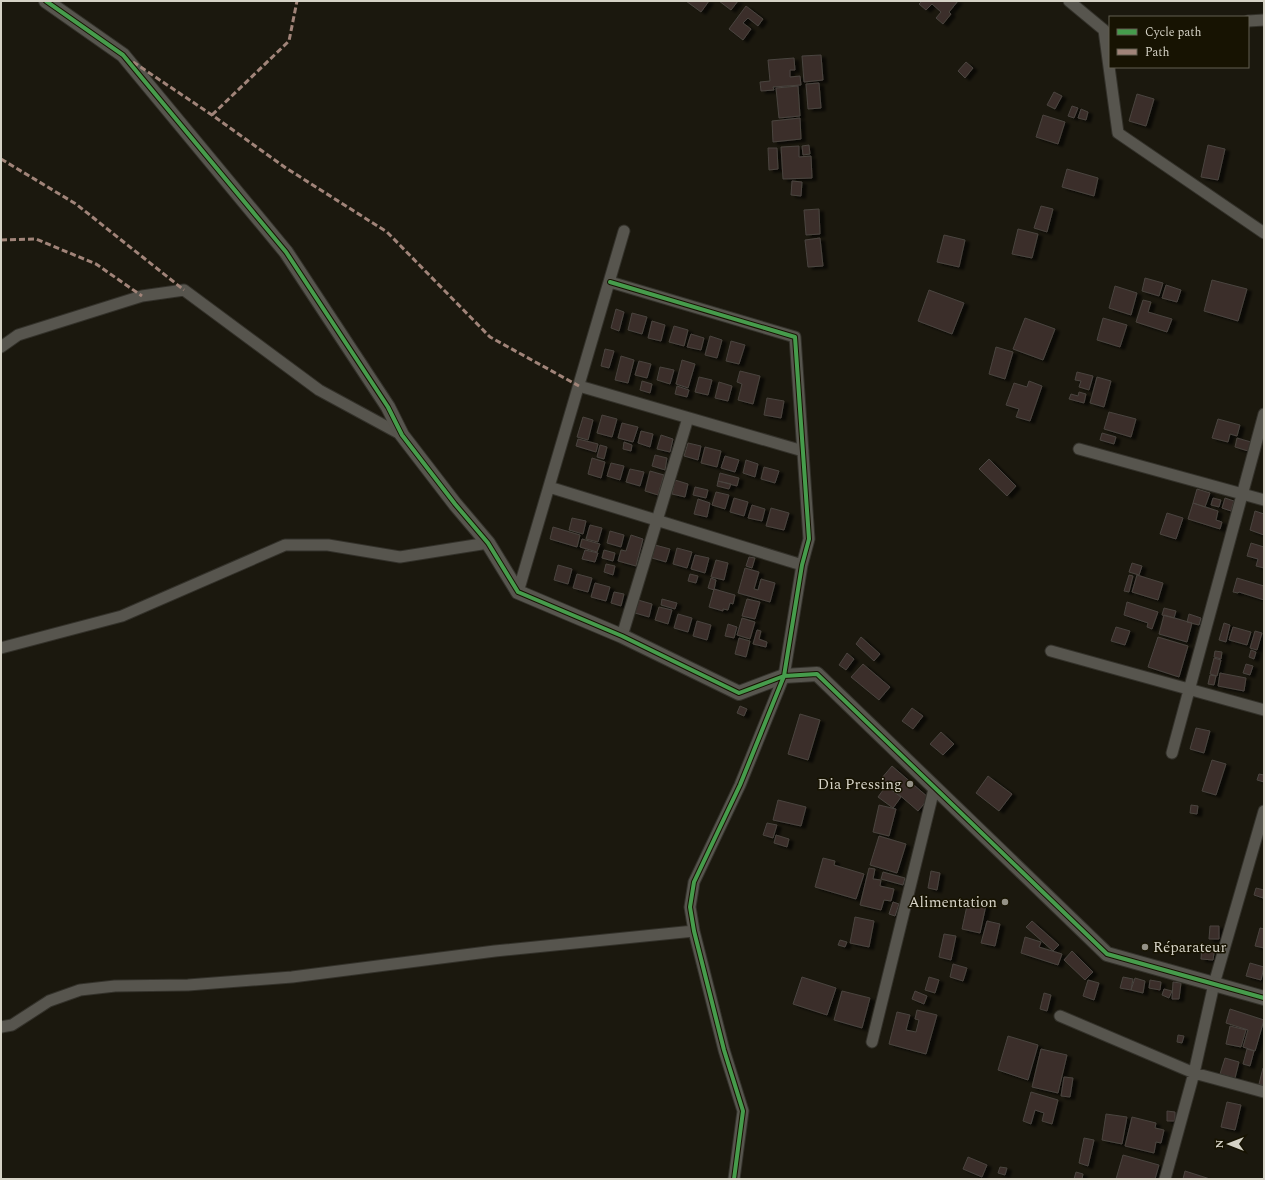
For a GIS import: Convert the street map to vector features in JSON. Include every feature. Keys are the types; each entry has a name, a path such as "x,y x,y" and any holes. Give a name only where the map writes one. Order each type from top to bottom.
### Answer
{"street":[{"path":"46,1 123,55 281,246 388,407 402,435 455,504 488,543 518,592 622,636 740,693 784,676 817,674 934,789 1107,954 1264,998"},
{"path":"1069,1 1107,31 1109,50"},
{"path":"1249,21 1264,20"},
{"path":"1111,68 1118,133 1264,233"},
{"path":"518,592 624,231"},
{"path":"610,282 795,337 809,539 802,565 784,676 740,785 694,882 690,907 694,931 724,1050 743,1111 734,1179"},
{"path":"1,347 18,335 142,296 184,290 319,390 402,435"},
{"path":"579,386 803,451"},
{"path":"1172,753 1264,414"},
{"path":"622,636 688,418"},
{"path":"1080,449 1264,500"},
{"path":"549,487 802,565"},
{"path":"1,648 122,616 285,545 328,545 400,557 488,543"},
{"path":"1051,651 1264,710"},
{"path":"872,1042 934,789"},
{"path":"1165,1179 1194,1073 1214,984 1264,811"},
{"path":"1,1027 12,1025 49,1001 80,990 115,986 188,985 292,977 495,951 694,931"},
{"path":"1060,1016 1194,1073 1264,1092"}],"building":[{"path":"686,1 709,1 701,12"},
{"path":"719,1 738,1 731,10"},
{"path":"922,1 958,1 949,12 951,14 943,24 936,18 941,12 932,4 926,10 919,4"},
{"path":"746,6 763,19 758,26 748,18 743,23 751,29 743,40 729,29"},
{"path":"821,55 823,80 804,82 802,56"},
{"path":"794,58 795,70 790,70 790,77 800,76 801,85 773,87 774,90 761,91 760,82 770,81 768,60"},
{"path":"966,62 973,68 965,78 958,71"},
{"path":"819,83 821,108 808,109 806,84"},
{"path":"798,86 800,116 779,118 776,88"},
{"path":"1054,92 1062,96 1055,109 1047,105"},
{"path":"1137,94 1154,99 1146,126 1129,121"},
{"path":"1072,106 1078,108 1074,118 1068,116"},
{"path":"1081,109 1088,112 1086,120 1078,118"},
{"path":"1043,115 1065,122 1058,144 1036,137"},
{"path":"800,118 801,139 773,142 772,121"},
{"path":"809,145 810,154 803,155 802,146"},
{"path":"1208,145 1225,149 1218,180 1201,177"},
{"path":"799,146 799,157 811,156 812,178 783,179 781,147"},
{"path":"768,148 777,148 778,169 769,170"},
{"path":"1067,169 1098,178 1094,196 1062,187"},
{"path":"792,181 802,182 801,196 791,195"},
{"path":"1041,206 1053,209 1047,232 1034,228"},
{"path":"819,209 820,234 806,235 804,210"},
{"path":"1018,229 1038,234 1032,258 1012,254"},
{"path":"944,235 965,240 959,267 937,262"},
{"path":"820,238 823,266 808,267 805,240"},
{"path":"1145,278 1163,283 1159,296 1142,291"},
{"path":"1212,280 1247,289 1238,321 1204,311"},
{"path":"1166,285 1181,290 1177,302 1162,298"},
{"path":"1115,286 1137,293 1131,315 1109,308"},
{"path":"929,290 964,303 952,334 918,321"},
{"path":"1143,300 1151,302 1148,312 1172,319 1167,332 1136,322"},
{"path":"616,309 624,312 619,331 611,328"},
{"path":"632,313 647,317 642,334 628,330"},
{"path":"1025,318 1055,329 1043,360 1013,349"},
{"path":"1103,318 1127,325 1120,347 1097,340"},
{"path":"652,321 665,325 661,341 648,338"},
{"path":"674,326 688,330 684,346 669,342"},
{"path":"691,334 704,338 701,350 687,347"},
{"path":"710,336 722,340 717,358 705,355"},
{"path":"731,341 745,345 739,364 726,361"},
{"path":"996,347 1013,352 1005,379 989,374"},
{"path":"605,349 614,351 609,368 601,366"},
{"path":"621,356 634,360 628,383 615,380"},
{"path":"682,360 695,364 688,388 676,384"},
{"path":"639,361 651,364 647,378 635,375"},
{"path":"660,367 674,370 670,384 657,380"},
{"path":"740,371 760,376 753,404 738,400 742,384 737,382"},
{"path":"1077,372 1093,376 1089,390 1079,387 1081,381 1075,380"},
{"path":"699,377 712,380 708,395 695,392"},
{"path":"1097,377 1111,381 1104,407 1090,403"},
{"path":"642,381 652,384 650,393 640,390"},
{"path":"1029,381 1042,386 1030,421 1016,417 1019,409 1006,405 1014,383 1027,387"},
{"path":"719,382 732,386 728,401 715,398"},
{"path":"677,386 689,390 687,397 675,394"},
{"path":"1079,392 1086,394 1084,403 1069,399 1071,394 1078,396"},
{"path":"767,398 784,401 781,418 764,415"},
{"path":"1109,412 1136,419 1131,437 1104,429"},
{"path":"602,415 617,419 612,437 597,433"},
{"path":"583,417 593,420 588,440 577,437"},
{"path":"1218,419 1240,425 1237,436 1230,434 1228,442 1212,438"},
{"path":"622,423 638,427 633,442 618,438"},
{"path":"641,431 653,434 650,447 638,443"},
{"path":"1102,433 1116,437 1114,444 1100,440"},
{"path":"661,435 673,439 670,452 657,449"},
{"path":"1237,438 1251,442 1248,451 1235,447"},
{"path":"578,439 598,444 596,452 576,446"},
{"path":"624,442 632,445 631,451 623,449"},
{"path":"688,443 701,446 698,460 684,456"},
{"path":"600,445 607,447 604,459 597,457"},
{"path":"705,447 721,451 717,467 701,463"},
{"path":"655,455 667,458 665,470 652,466"},
{"path":"725,456 739,460 735,472 721,468"},
{"path":"592,458 605,462 601,478 588,474"},
{"path":"989,459 1016,486 1007,496 979,469"},
{"path":"746,460 758,464 755,477 743,473"},
{"path":"611,463 624,466 620,480 607,476"},
{"path":"764,467 779,471 775,483 761,479"},
{"path":"630,469 644,472 640,486 626,482"},
{"path":"650,471 664,475 658,495 645,491"},
{"path":"720,473 739,478 737,486 718,481"},
{"path":"675,480 688,484 685,497 672,494"},
{"path":"718,481 731,484 729,489 717,486"},
{"path":"695,487 708,490 706,498 693,495"},
{"path":"1197,489 1210,493 1205,507 1193,503"},
{"path":"716,492 729,495 725,509 712,505"},
{"path":"734,498 748,502 744,516 730,512"},
{"path":"1213,498 1221,500 1219,507 1211,505"},
{"path":"1225,498 1234,501 1231,511 1222,508"},
{"path":"698,499 710,503 707,517 694,514"},
{"path":"1193,503 1218,511 1216,520 1222,522 1220,529 1188,519"},
{"path":"752,505 765,509 762,521 748,518"},
{"path":"771,508 789,513 784,530 766,526"},
{"path":"1255,511 1264,514 1264,535 1250,530"},
{"path":"1167,513 1183,518 1176,539 1160,534"},
{"path":"572,518 586,521 583,534 569,530"},
{"path":"590,525 602,528 598,542 586,539"},
{"path":"553,527 580,535 577,547 550,539"},
{"path":"610,531 624,535 621,547 607,543"},
{"path":"631,535 643,539 636,566 618,561 621,550 626,551"},
{"path":"582,539 600,544 597,552 580,547"},
{"path":"1251,543 1264,547 1264,568 1256,566 1258,559 1247,556"},
{"path":"655,545 670,549 666,562 652,558"},
{"path":"677,548 692,552 687,568 673,564"},
{"path":"585,550 598,553 595,562 582,559"},
{"path":"604,550 615,553 613,561 602,558"},
{"path":"695,555 709,558 705,573 691,569"},
{"path":"749,557 755,558 752,568 746,566"},
{"path":"716,560 728,563 724,580 711,577"},
{"path":"1132,563 1142,566 1139,575 1129,572"},
{"path":"606,564 615,566 613,575 604,572"},
{"path":"558,565 572,569 568,584 554,580"},
{"path":"745,568 759,572 754,589 758,590 761,579 775,583 770,602 738,593"},
{"path":"577,574 592,578 588,592 573,588"},
{"path":"690,574 698,576 696,583 688,581"},
{"path":"1129,575 1133,576 1129,592 1124,591"},
{"path":"1137,575 1163,583 1158,600 1132,592"},
{"path":"711,578 716,580 714,590 708,588"},
{"path":"1237,578 1264,586 1264,600 1239,592 1233,592"},
{"path":"595,583 610,587 606,601 591,597"},
{"path":"714,589 735,595 733,604 730,603 728,610 723,609 723,611 709,607"},
{"path":"614,592 624,594 621,606 611,603"},
{"path":"662,599 677,603 675,609 661,605"},
{"path":"747,599 760,602 755,619 742,616"},
{"path":"638,600 652,604 649,617 635,613"},
{"path":"1127,602 1158,612 1152,629 1147,627 1148,623 1124,615"},
{"path":"659,607 672,610 668,624 655,620"},
{"path":"1164,608 1176,611 1174,618 1162,615"},
{"path":"678,614 692,618 688,632 674,628"},
{"path":"1189,614 1201,618 1199,625 1187,622"},
{"path":"1164,615 1192,623 1187,642 1159,634"},
{"path":"742,618 755,622 750,639 737,635"},
{"path":"697,621 711,625 707,640 693,636"},
{"path":"1224,623 1230,625 1226,642 1219,640"},
{"path":"728,624 737,627 734,638 725,636"},
{"path":"1116,627 1130,631 1125,645 1111,641"},
{"path":"1233,627 1251,632 1247,645 1229,640"},
{"path":"757,630 761,631 759,639 767,642 766,647 753,644"},
{"path":"1255,631 1262,633 1257,650 1250,648"},
{"path":"861,637 880,654 874,661 856,644"},
{"path":"1158,637 1188,646 1179,677 1148,667"},
{"path":"739,638 750,641 746,657 735,654"},
{"path":"1251,650 1256,652 1254,659 1249,657"},
{"path":"1215,651 1222,652 1221,659 1214,657"},
{"path":"847,653 854,659 846,670 839,665"},
{"path":"1214,658 1221,660 1217,676 1210,674"},
{"path":"863,664 890,687 879,700 851,677"},
{"path":"1246,664 1253,666 1250,675 1243,673"},
{"path":"1220,673 1246,678 1244,691 1218,686"},
{"path":"1210,675 1216,676 1214,685 1208,684"},
{"path":"740,706 747,709 744,716 737,713"},
{"path":"912,708 923,716 913,729 902,721"},
{"path":"800,714 820,720 808,760 788,754"},
{"path":"1196,728 1210,731 1204,753 1190,749"},
{"path":"941,732 954,744 943,755 930,744"},
{"path":"1212,760 1226,764 1216,795 1202,791"},
{"path":"892,766 929,798 918,811 881,779"},
{"path":"1259,774 1264,775 1264,782 1257,780"},
{"path":"988,776 1012,794 999,811 976,793"},
{"path":"886,786 901,797 893,808 878,797"},
{"path":"778,800 806,807 801,826 773,820"},
{"path":"879,805 896,809 889,836 873,832"},
{"path":"1191,805 1198,806 1197,814 1190,813"},
{"path":"767,823 777,825 773,838 763,835"},
{"path":"776,835 789,839 787,847 774,843"},
{"path":"879,836 906,844 897,873 870,865"},
{"path":"823,858 835,861 834,865 864,874 856,899 815,887"},
{"path":"869,868 875,869 873,879 881,880 880,886 894,889 891,901 884,900 881,910 860,905"},
{"path":"931,871 940,873 937,890 928,888"},
{"path":"883,872 905,878 903,885 881,879"},
{"path":"1256,888 1264,890 1263,898 1254,895"},
{"path":"968,901 986,905 980,933 962,929"},
{"path":"893,902 899,904 895,916 889,914"},
{"path":"855,917 874,921 869,947 850,943"},
{"path":"987,921 1000,924 995,946 981,943"},
{"path":"1032,921 1059,945 1053,951 1026,927"},
{"path":"1210,926 1219,926 1219,939 1209,939"},
{"path":"1260,928 1264,929 1264,948 1255,946"},
{"path":"944,934 956,936 951,960 939,957"},
{"path":"1025,937 1041,942 1039,947 1062,954 1058,965 1021,953"},
{"path":"840,940 847,942 845,947 838,945"},
{"path":"1202,945 1215,947 1213,960 1201,959"},
{"path":"1072,951 1093,972 1085,980 1064,960"},
{"path":"1250,963 1264,967 1261,980 1246,976"},
{"path":"953,964 967,968 963,981 950,977"},
{"path":"802,977 836,988 827,1015 793,1004"},
{"path":"929,977 939,980 935,993 925,990"},
{"path":"1123,977 1133,979 1131,990 1120,988"},
{"path":"1135,978 1145,981 1143,993 1131,990"},
{"path":"1088,980 1099,983 1094,1000 1083,996"},
{"path":"1150,980 1161,982 1160,990 1149,988"},
{"path":"1173,982 1181,983 1179,999 1172,999"},
{"path":"1164,989 1172,991 1169,998 1162,995"},
{"path":"842,991 870,998 862,1028 834,1020"},
{"path":"915,991 927,996 924,1004 912,999"},
{"path":"1044,993 1051,995 1047,1011 1040,1009"},
{"path":"1230,1009 1264,1020 1255,1051 1243,1047 1248,1030 1226,1023"},
{"path":"917,1010 937,1015 926,1054 889,1044 897,1012 910,1015 906,1030 916,1032 919,1020 915,1019"},
{"path":"1230,1026 1246,1030 1241,1047 1226,1044"},
{"path":"1178,1035 1184,1036 1182,1043 1177,1042"},
{"path":"1008,1036 1038,1045 1028,1080 998,1070"},
{"path":"1041,1049 1067,1055 1058,1093 1032,1087"},
{"path":"1247,1049 1254,1051 1250,1066 1243,1064"},
{"path":"1225,1058 1239,1062 1235,1078 1220,1074"},
{"path":"1264,1068 1264,1086 1259,1084"},
{"path":"1064,1077 1073,1078 1070,1097 1061,1096"},
{"path":"1031,1092 1058,1100 1052,1124 1042,1121 1044,1113 1035,1110 1031,1124 1023,1121"},
{"path":"1227,1102 1241,1105 1235,1130 1221,1127"},
{"path":"1167,1111 1175,1112 1175,1121 1167,1121"},
{"path":"1106,1114 1127,1117 1122,1144 1102,1140"},
{"path":"1132,1117 1156,1123 1155,1128 1164,1130 1161,1143 1156,1142 1154,1153 1125,1146"},
{"path":"1084,1138 1094,1140 1088,1166 1079,1163"},
{"path":"1123,1155 1159,1165 1155,1179 1116,1179"},
{"path":"968,1157 987,1165 982,1177 963,1169"},
{"path":"1000,1167 1007,1168 1005,1175 998,1173"},
{"path":"1185,1171 1210,1179 1183,1179"},
{"path":"1076,1172 1083,1174 1082,1179 1074,1179"}],"marked path":[{"path":"212,115 289,41 297,1"},
{"path":"133,62 212,115 286,168 387,232 490,337 579,386"},
{"path":"1,159 76,204 184,290"},
{"path":"1,240 36,239 96,264 142,296"}],"cycle path":[{"path":"46,1 123,55 286,252 388,407 402,435 455,504 488,543 518,592 622,636 739,693 784,676 817,674 1107,954 1264,998"},
{"path":"610,282 795,337 809,539 802,565 784,676 740,785 694,882 690,907 694,931 724,1050 743,1111 734,1179"}],"place":[{"name":"Dia Pressing","path":"910,784"},
{"name":"Alimentation","path":"1005,902"},
{"name":"Réparateur","path":"1145,947"}]}
